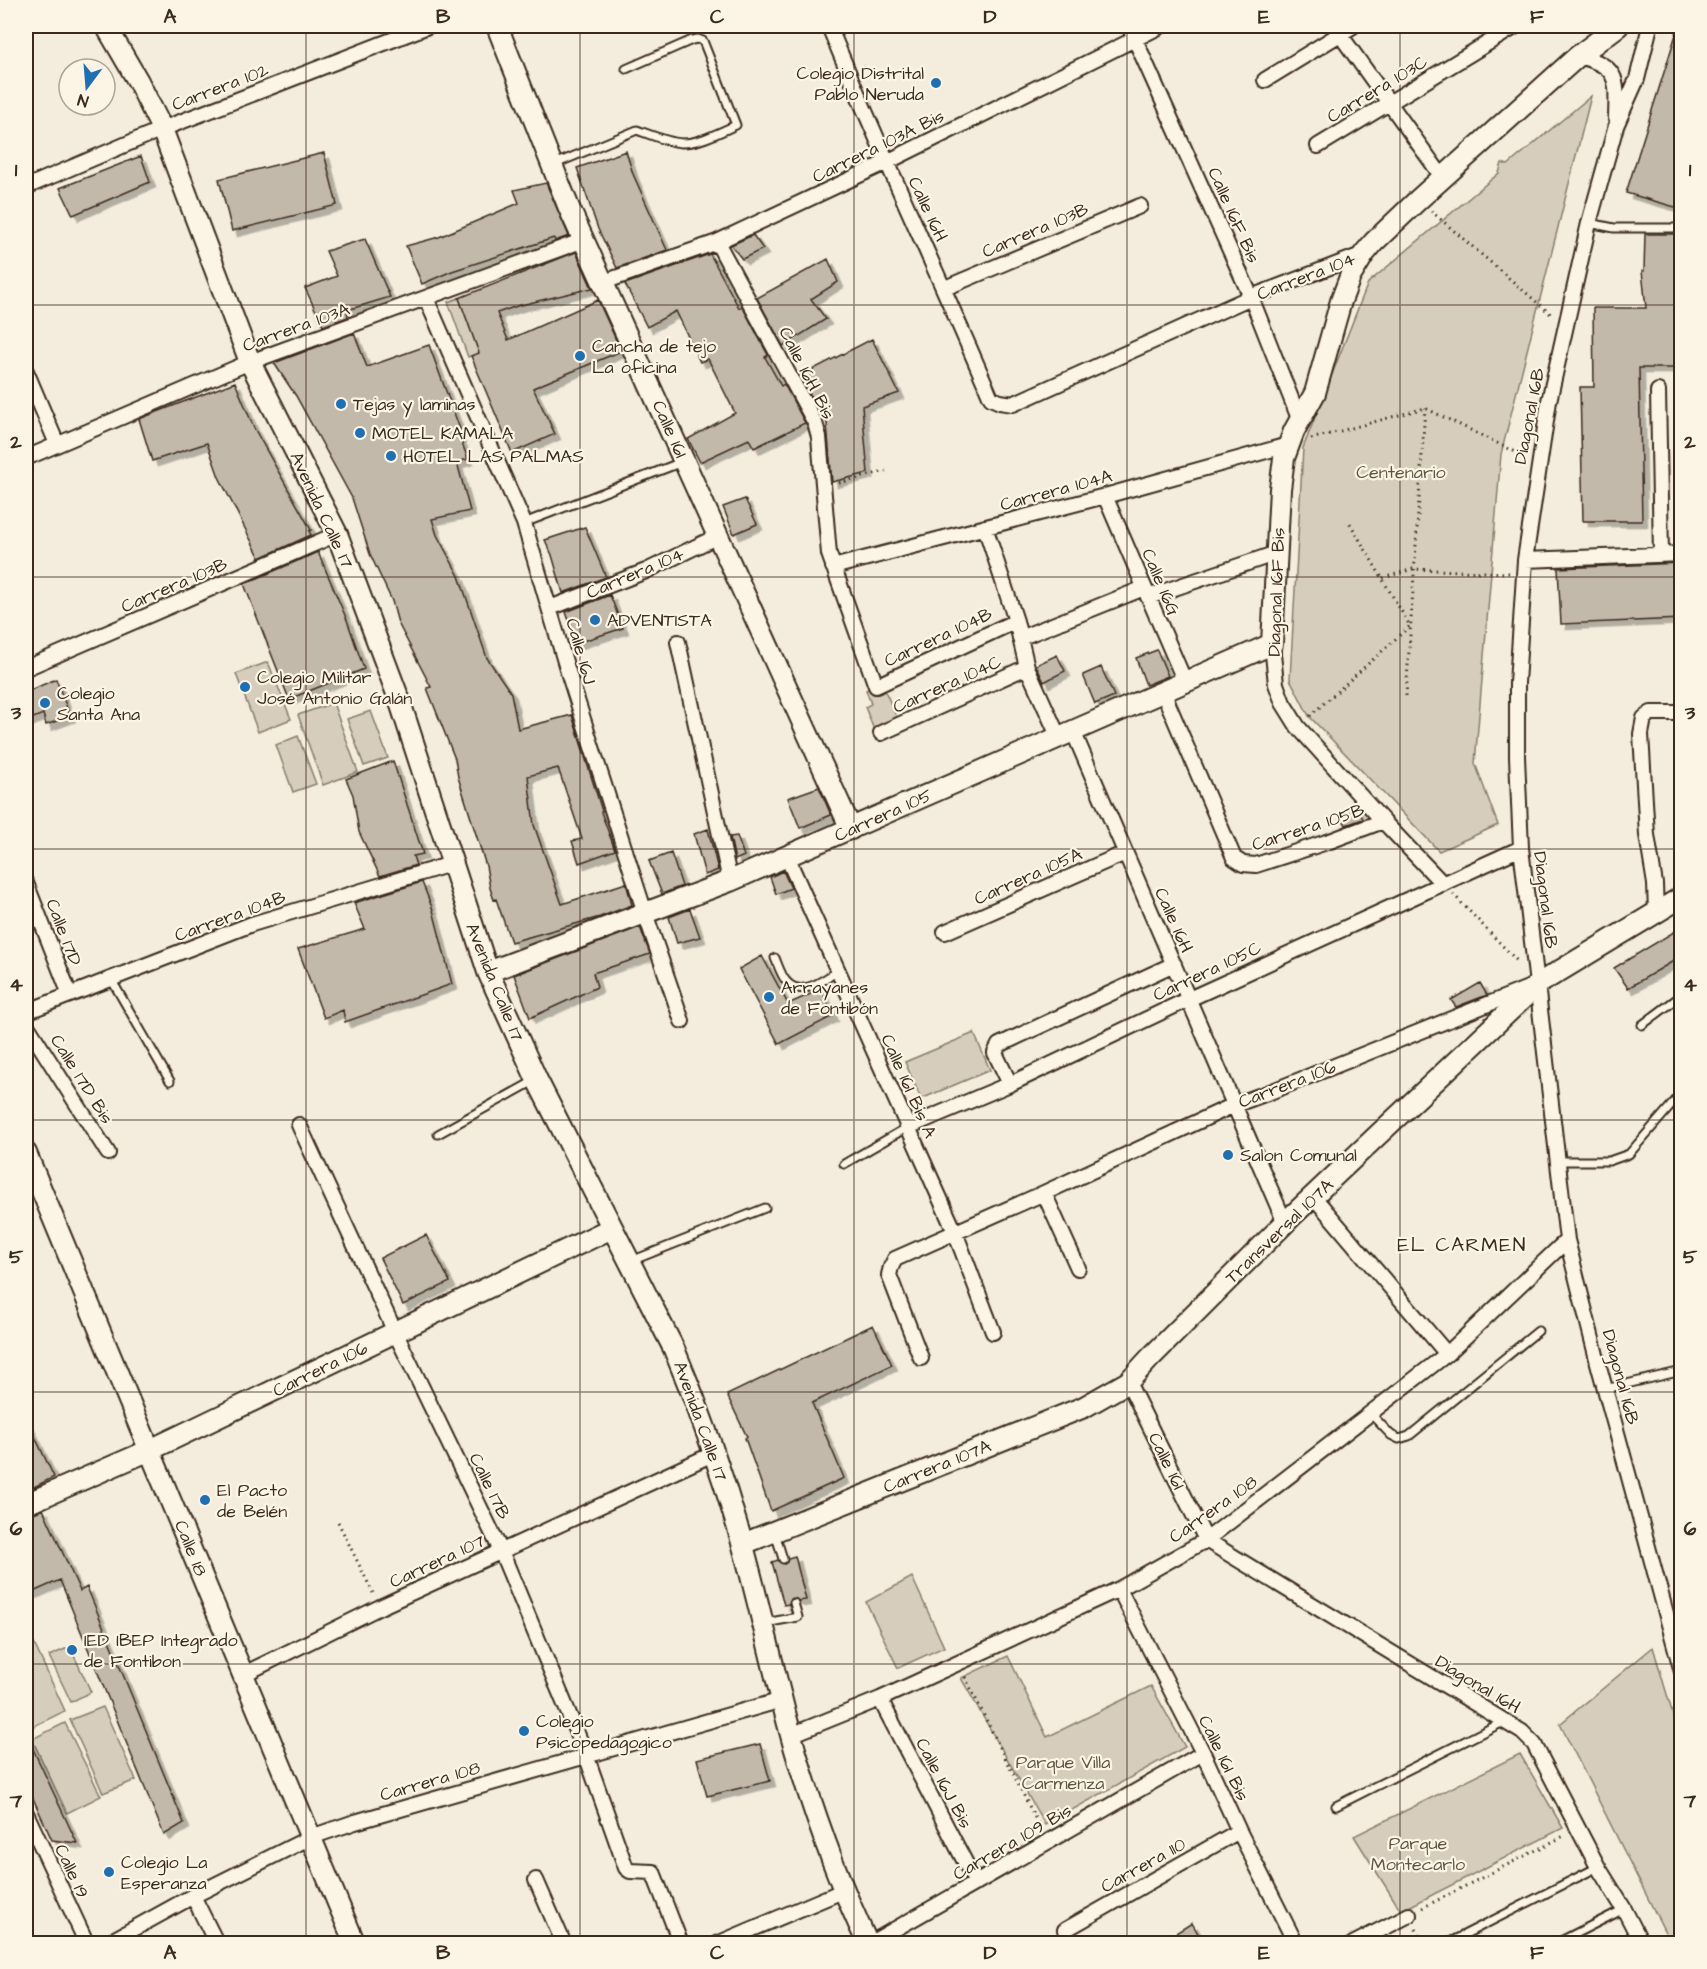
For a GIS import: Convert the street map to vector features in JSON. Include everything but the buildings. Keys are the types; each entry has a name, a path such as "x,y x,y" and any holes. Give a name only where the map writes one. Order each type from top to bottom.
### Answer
{"street":[{"name":"Avenida Calle 17","path":"106,26 138,81 162,129 250,362 337,534 399,699 488,972 537,1080 674,1349 715,1453 743,1544 791,1736 809,1796 868,1944"},
{"name":"Carrera 102","path":"26,187 162,129 428,26"},
{"name":"Calle 16I","path":"497,26 584,240 851,829"},
{"name":"Calle 16H","path":"829,26 870,125 945,288 991,398 1000,402"},
{"name":"Calle 16F Bis","path":"1129,26 1251,297 1300,421"},
{"name":"Carrera 103A Bis","path":"604,282 717,242 887,162 1161,26"},
{"path":"1265,80 1337,30 1353,26"},
{"name":"Carrera 103C","path":"1318,146 1516,26"},
{"name":"Carrera 104","path":"1000,402 1013,404 1251,297 1364,254 1418,200 1578,56 1618,26"},
{"name":"Diagonal 16B","path":"1650,26 1636,79 1616,126 1588,223 1538,463 1524,567 1517,683 1517,757 1521,848 1567,1240 1682,1672"},
{"path":"1337,30 1443,178"},
{"name":"Diagonal 16B","path":"1578,56 1597,60 1612,74 1616,85 1616,126"},
{"name":"Carrera 103B","path":"945,288 1140,206"},
{"name":"Carrera 103A","path":"26,458 250,362 584,240"},
{"name":"Calle 16H Bis","path":"717,242 814,423 819,437 829,554 876,686"},
{"name":"Diagonal 16F Bis","path":"1364,254 1350,277 1341,301 1315,393 1288,445 1280,489 1276,553 1272,644 1276,684 1283,703 1298,727 1443,884"},
{"name":"Calle 16J","path":"426,298 524,523 568,672 682,1021"},
{"path":"26,371 57,444"},
{"path":"1658,391 1660,555"},
{"name":"Carrera 104A","path":"833,567 1105,496 1288,445"},
{"name":"Calle 16G","path":"1105,496 1185,682"},
{"name":"Calle 16H","path":"985,527 1016,621 1027,667 1066,734 1125,853 1285,1223"},
{"name":"Carrera 103B","path":"26,668 337,534"},
{"name":"Carrera 104","path":"550,608 646,571 718,536"},
{"path":"1020,638 1146,592 1276,553"},
{"path":"1524,567 1682,554"},
{"name":"Carrera 104B","path":"876,686 1016,621"},
{"path":"678,642 730,881"},
{"name":"Carrera 105","path":"488,972 730,881 1272,644"},
{"name":"Carrera 104C","path":"881,733 1027,667"},
{"name":"Carrera 105B","path":"1163,692 1234,858 1243,864 1256,865 1383,821"},
{"path":"1656,912 1655,884 1647,835 1641,734 1644,718 1651,712 1682,713"},
{"name":"Carrera 105C","path":"908,1127 1010,1084 1189,999 1521,848"},
{"name":"Carrera 105A","path":"945,932 1125,853"},
{"name":"Calle 16I Bis A","path":"787,857 955,1232 993,1332"},
{"name":"Carrera 104B","path":"26,1012 252,924 451,864"},
{"name":"Calle 17D","path":"26,882 70,995"},
{"name":"Carrera 106","path":"921,1358 889,1275 895,1259 1234,1105 1538,984 1682,897"},
{"name":"Carrera 105C","path":"1010,1084 995,1053 999,1045 1173,964"},
{"name":"Transversal 107A","path":"1128,1382 1285,1223 1538,984"},
{"name":"Calle 17D Bis","path":"26,1024 108,1153"},
{"name":"Calle 17B","path":"299,1125 395,1332 501,1551 586,1755 626,1868 630,1871 654,1872 681,1944"},
{"name":"Calle 18","path":"26,1153 355,1944"},
{"path":"1044,1193 1078,1268"},
{"path":"1313,1196 1447,1354"},
{"name":"Carrera 106","path":"26,1504 150,1449 612,1228"},
{"name":"Carrera 108","path":"791,1736 880,1699 1119,1589 1206,1540 1447,1354 1567,1240"},
{"name":"Calle 16I","path":"1128,1382 1206,1540"},
{"name":"Carrera 107A","path":"743,1544 1083,1407 1128,1382"},
{"name":"Carrera 107","path":"242,1675 380,1607 715,1453"},
{"name":"Diagonal 16H","path":"1206,1540 1522,1732 1534,1744 1598,1867 1642,1944"},
{"name":"Calle 16I Bis","path":"1119,1589 1296,1944"},
{"name":"Calle 16J Bis","path":"880,1699 976,1883"},
{"name":"Carrera 108","path":"106,1944 193,1896 311,1837 586,1755 782,1700"},
{"name":"Carrera 109 Bis","path":"868,1944 1203,1754"},
{"name":"Calle 19","path":"26,1817 87,1944"},
{"name":"Carrera 110","path":"1065,1929 1239,1831"},
{"path":"536,1880 564,1944"},
{"path":"717,1944 845,1890"},
{"path":"193,1896 217,1944"},
{"path":"1353,1944 1409,1915"}],"lane":[{"path":"552,166 637,130 683,143 736,125 703,41 692,40 626,69"},
{"path":"1588,223 1614,228 1682,228"},
{"path":"524,523 685,461"},
{"path":"775,958 785,980 793,987 806,989 838,971"},
{"path":"111,979 171,1081"},
{"path":"1642,1025 1682,995"},
{"path":"438,1134 537,1080"},
{"path":"1558,1161 1609,1161 1629,1154 1682,1093"},
{"path":"844,1164 908,1127"},
{"path":"629,1262 765,1208"},
{"path":"1370,1413 1391,1435 1399,1439 1409,1436 1538,1331"},
{"path":"1605,1389 1682,1371"},
{"path":"774,1530 783,1559"},
{"path":"762,1623 798,1617 794,1603"},
{"path":"1336,1806 1504,1721"},
{"path":"1446,1944 1598,1867"},
{"path":"1555,1944 1624,1909"}],"path":[{"path":"1418,200 1565,327"},
{"path":"1288,445 1425,408 1538,463"},
{"path":"1406,696 1425,408"},
{"path":"823,488 886,471"},
{"path":"1348,520 1410,626"},
{"path":"1383,578 1413,569 1524,567"},
{"path":"1298,727 1410,626"},
{"path":"1443,884 1538,984"},
{"path":"338,1521 380,1607"},
{"path":"958,1662 1047,1843"},
{"path":"1409,1915 1580,1829"}],"green space":[{"name":"Centenario","path":"1591,96 1501,454 1475,763 1498,825 1439,851 1309,716 1290,679 1303,448 1368,283 1499,173 1502,163 1508,165"},
{"path":"459,298 479,353 468,357 448,302"},
{"path":"268,662 291,719 258,732 236,674"},
{"path":"883,686 900,725 876,735 865,707 871,704 866,690"},
{"path":"333,703 358,772 323,785 298,715"},
{"path":"371,711 388,758 364,766 347,719"},
{"path":"298,736 316,784 293,792 276,745"},
{"path":"974,1033 990,1070 921,1099 905,1062"},
{"path":"912,1577 944,1647 898,1668 866,1602"},
{"path":"32,1639 65,1711 30,1728 26,1719 26,1642"},
{"path":"70,1647 91,1692 71,1702 49,1656"},
{"path":"1653,1647 1681,1742 1681,1939 1668,1938 1560,1724"},
{"name":"Parque Villa Carmenza","path":"1008,1656 1047,1737 1151,1686 1185,1747 1045,1825 961,1678"},
{"path":"103,1707 136,1780 103,1793 70,1720"},
{"path":"65,1723 101,1796 67,1813 32,1739"},
{"name":"Parque Montecarlo","path":"1520,1754 1563,1828 1401,1911 1354,1836"}],"place":[{"name":"Colegio Distrital Pablo Neruda","path":"936,83"},
{"name":"Cancha de tejo La oficina","path":"580,356"},
{"name":"Tejas y laminas","path":"341,404"},
{"name":"MOTEL KAMALA","path":"360,433"},
{"name":"HOTEL LAS PALMAS","path":"391,456"},
{"name":"ADVENTISTA","path":"595,620"},
{"name":"Colegio Militar José Antonio Galán","path":"245,687"},
{"name":"Colegio Santa Ana","path":"45,703"},
{"name":"Arrayanes de Fontibón","path":"769,997"},
{"name":"Salon Comunal","path":"1228,1155"},
{"name":"El Pacto de Belén","path":"205,1500"},
{"name":"IED IBEP Integrado de Fontibon","path":"72,1650"},
{"name":"Colegio Psicopedagogico","path":"524,1731"},
{"name":"Colegio La Esperanza","path":"109,1872"}],"district":[{"name":"EL CARMEN","path":"1462,1244"}]}
